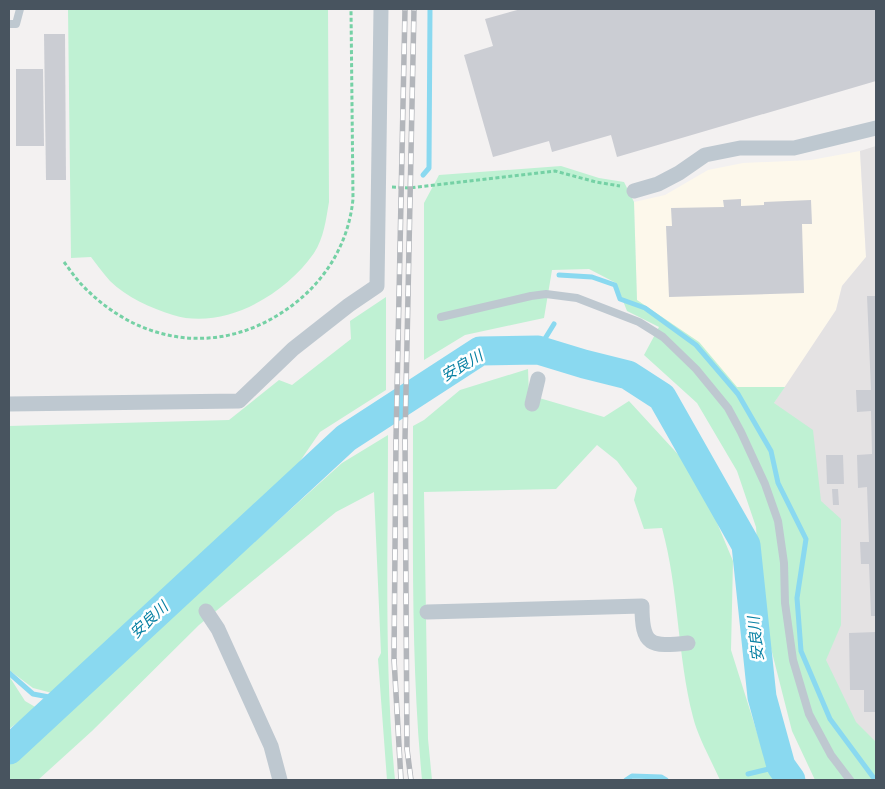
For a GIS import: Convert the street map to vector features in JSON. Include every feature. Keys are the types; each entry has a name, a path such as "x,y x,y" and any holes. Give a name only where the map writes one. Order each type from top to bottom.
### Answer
{"street":[{"path":"9,404 239,401 293,349 349,305 377,286 381,9"},
{"path":"634,191 658,184 706,155 740,148 794,148 876,128"},
{"path":"532,404 538,379"},
{"path":"427,612 642,606 643,630 648,638 658,645 688,644"},
{"path":"206,611 218,629 271,746 278,780"}],"lane":[{"path":"9,24 16,24 20,9"},
{"path":"441,317 531,296 546,294 577,298 639,322 663,337 696,369 728,408 742,432 765,484 782,539 785,603 793,660 809,714 831,755 850,780"}],"path":[{"path":"64,262 88,291 125,319 139,326 181,338 221,338 242,332 259,326 282,314 304,296 322,278 337,254 352,212 351,9"},
{"path":"379,186 410,188 556,171 596,182 615,184 634,191"}],"shaded area":[{"path":"876,146 876,774 833,715 774,403 836,310 842,286 866,257 860,151"},
{"path":"860,151 866,257 842,286 836,310 785,387 737,387 699,342 637,300 634,202 665,195 708,170 743,163 811,160"}],"green space":[{"path":"68,9 328,9 329,202 324,228 314,253 302,268 271,295 233,313 213,318 193,319 173,315 131,297 110,281 91,257 71,258"},
{"path":"561,166 599,178 624,182 634,202 637,300 699,342 737,387 785,387 774,403 813,430 821,501 841,519 841,625 826,660 856,722 876,742 876,780 815,780 792,731 762,613 756,527 737,471 697,403 644,355 659,327 627,311 616,283 589,269 552,270 544,318 465,335 424,360 424,203 439,175"},
{"path":"386,297 386,390 320,432 296,467 52,693 33,688 9,670 9,426 229,420 279,380 292,385 351,339 350,321"},
{"path":"528,369 529,395 604,417 629,401 697,475 733,561 731,650 767,764 776,780 720,780 701,740 693,717 684,670 672,575 662,528 644,529 634,500 637,488 617,461 597,445 556,489 424,492 428,739 432,780 422,780 414,648 413,426 424,420 460,390"},
{"path":"388,435 388,651 395,780 387,780 378,659 381,653 374,492 336,512 199,625 92,731 38,780 9,780 9,763 342,463"},
{"path":"9,676 25,701 37,708 9,729"}],"building":[{"path":"521,9 876,9 876,81 617,157 611,135 552,152 549,141 493,157 464,55 493,46 485,19"},
{"path":"44,34 65,34 66,180 46,180"},
{"path":"16,69 43,69 44,146 16,146"},
{"path":"741,199 741,206 764,205 764,202 811,200 812,224 802,224 804,293 669,297 666,226 672,226 671,208 724,207 723,200"},
{"path":"867,296 876,296 876,616 871,616 869,564 861,564 860,542 869,542 867,487 858,488 857,455 872,454 871,411 857,412 856,390 871,390"},
{"path":"826,455 843,455 844,484 827,484"},
{"path":"832,489 838,489 839,505 833,505"},
{"path":"876,632 876,712 864,712 864,690 850,690 849,633"}],"waterway":[{"path":"423,175 429,168 430,9"},
{"path":"559,275 592,277 615,285 620,299 645,308 696,345 738,394 771,451 778,483 806,539 797,598 801,651 830,719 873,777"},
{"path":"538,350 554,324"},
{"name":"安良川","path":"9,750 346,438 480,351 538,350 628,375 662,397 746,545 762,697 781,766 791,780"},
{"path":"9,673 33,694 65,700"},
{"path":"748,774 781,766"},
{"path":"626,780 632,776 661,777 666,780"}],"railway":[{"path":"401,780 394,659 396,440 405,9"},
{"path":"411,780 407,749 405,439 414,9"}]}
